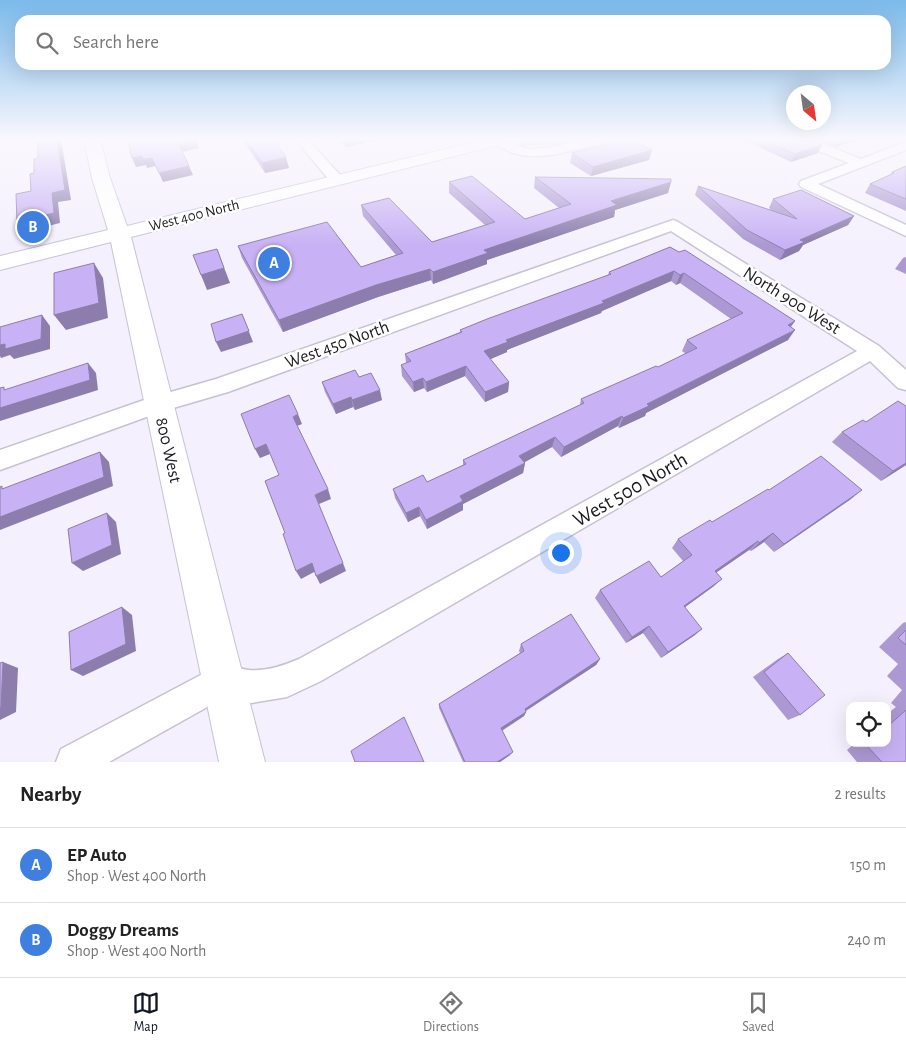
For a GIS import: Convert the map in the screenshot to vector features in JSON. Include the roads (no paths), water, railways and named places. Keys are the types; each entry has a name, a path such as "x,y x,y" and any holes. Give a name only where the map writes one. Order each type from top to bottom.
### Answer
{"street":[{"name":"800 West","path":"100,175 120,233 242,762"},
{"path":"332,175 336,179"},
{"name":"West 400 North","path":"0,263 354,175"},
{"path":"829,175 806,184 906,231"},
{"name":"North 900 West","path":"673,226 872,351 906,382"},
{"name":"West 450 North","path":"0,460 158,404 220,386 673,226"},
{"name":"West 500 North","path":"223,680 251,687 287,681 310,670 872,351"},
{"path":"74,762 223,680"}],"place":[{"name":"Doggy Dreams","path":"33,227"},
{"name":"EP Auto","path":"274,263"}]}
